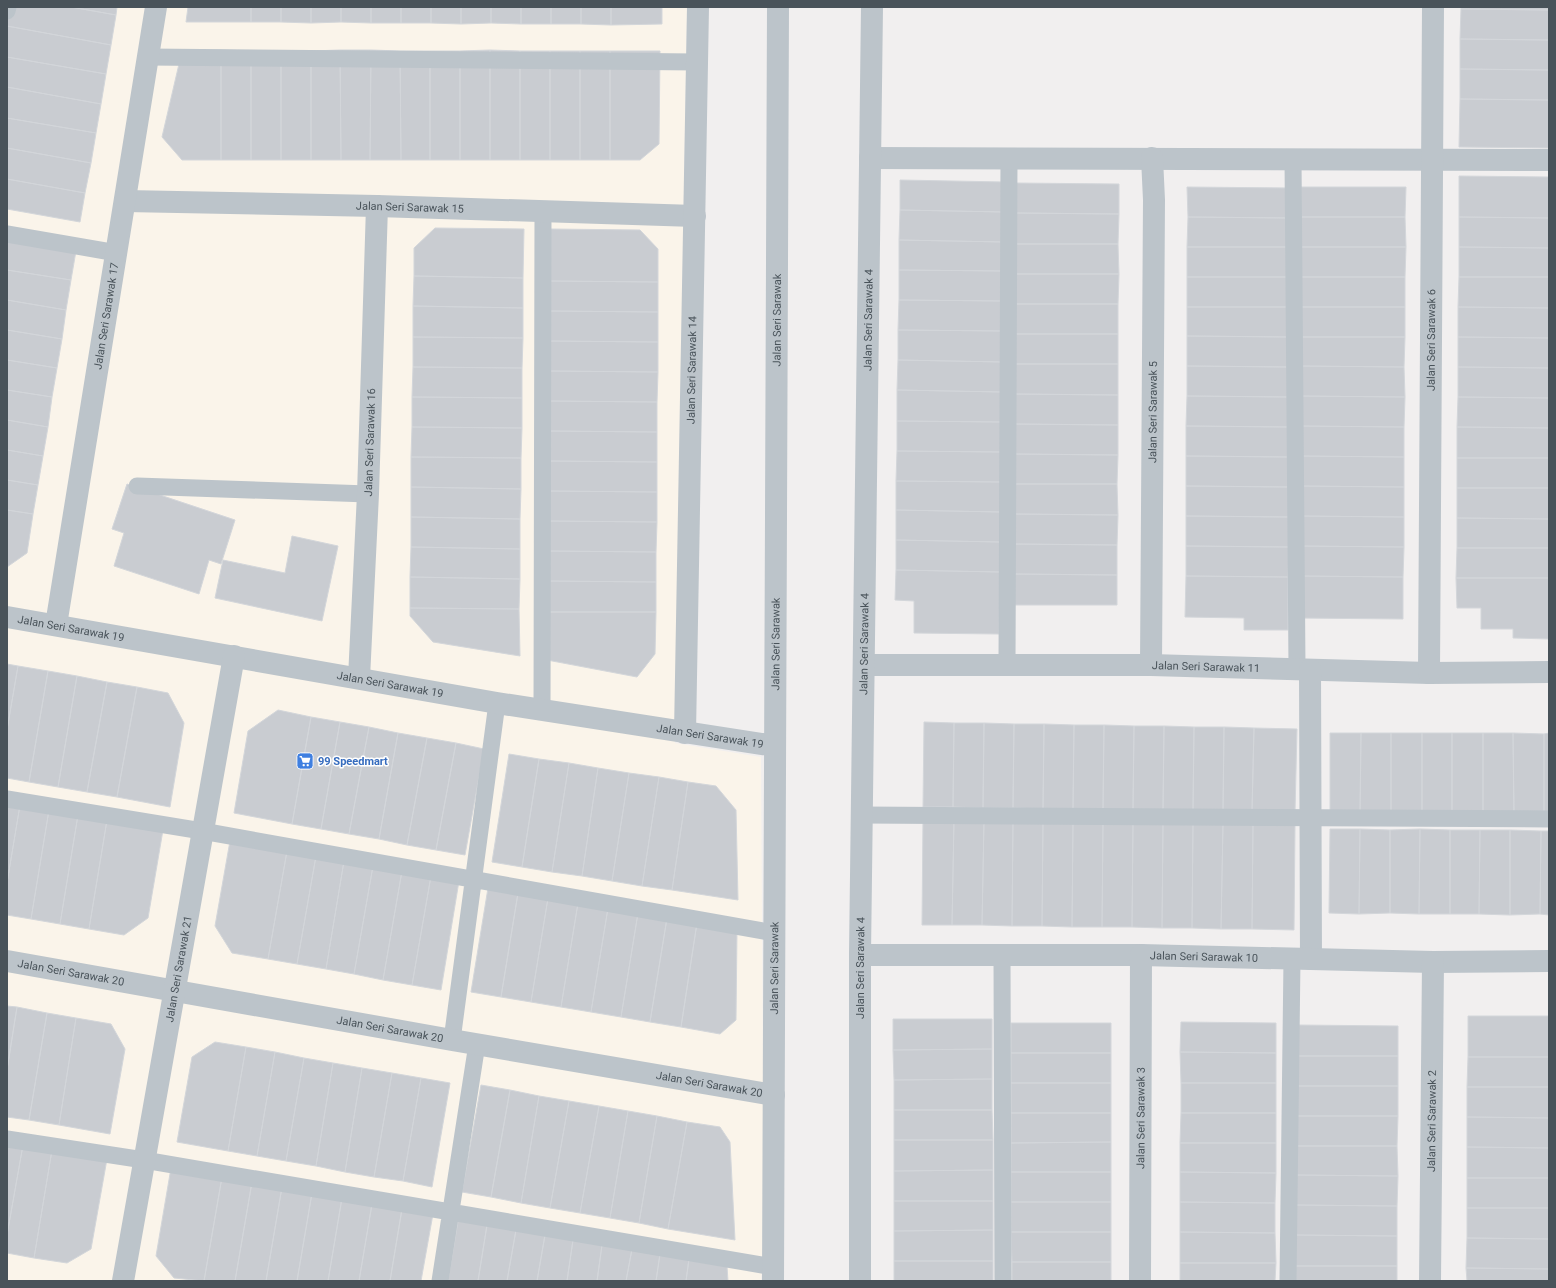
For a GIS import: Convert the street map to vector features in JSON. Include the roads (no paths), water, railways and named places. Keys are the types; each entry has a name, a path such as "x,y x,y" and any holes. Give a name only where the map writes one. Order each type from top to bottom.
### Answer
{"street":[{"name":"Jalan Seri Sarawak 17","path":"56,624 156,7"},
{"name":"Jalan Seri Sarawak 14","path":"685,733 698,7"},
{"name":"Jalan Seri Sarawak","path":"774,1274 774,746 778,7"},
{"name":"Jalan Seri Sarawak 4","path":"860,1281 860,955 872,7"},
{"name":"Jalan Seri Sarawak 6","path":"1429,673 1433,7"},
{"path":"870,158 1293,158 1549,160"},
{"name":"Jalan Seri Sarawak 5","path":"1151,665 1154,208 1152,158"},
{"name":"Jalan Seri Sarawak 15","path":"125,201 377,206 695,216"},
{"name":"Jalan Seri Sarawak 16","path":"359,678 368,494 377,206"},
{"name":"Jalan Seri Sarawak 19","path":"7,617 56,624 497,704 774,746"},
{"name":"Jalan Seri Sarawak 21","path":"123,1281 234,656"},
{"name":"Jalan Seri Sarawak 11","path":"864,665 1151,665 1429,673 1549,672"},
{"path":"1301,959 1310,819 1304,669"},
{"name":"Jalan Seri Sarawak 10","path":"860,955 1141,955 1433,962 1549,961"},
{"name":"Jalan Seri Sarawak 3","path":"1140,1281 1141,955"},
{"name":"Jalan Seri Sarawak 20","path":"7,961 452,1040 774,1095"},
{"name":"Jalan Seri Sarawak 2","path":"1430,1281 1433,962"}],"lane":[{"path":"7,11 8,7"},
{"path":"148,57 697,62"},
{"path":"1007,664 1009,158"},
{"path":"1293,158 1304,669"},
{"path":"542,710 543,211"},
{"path":"7,234 117,253"},
{"path":"137,486 368,494"},
{"path":"452,1040 497,704"},
{"path":"7,799 202,831 774,933"},
{"path":"862,815 1310,819 1549,819"},
{"path":"1002,955 1003,1281"},
{"path":"1288,1281 1301,959"},
{"path":"440,1281 477,1044"},
{"path":"7,1139 144,1160 451,1211 774,1274"}],"place":[{"name":"99 Speedmart","path":"305,761"}]}
